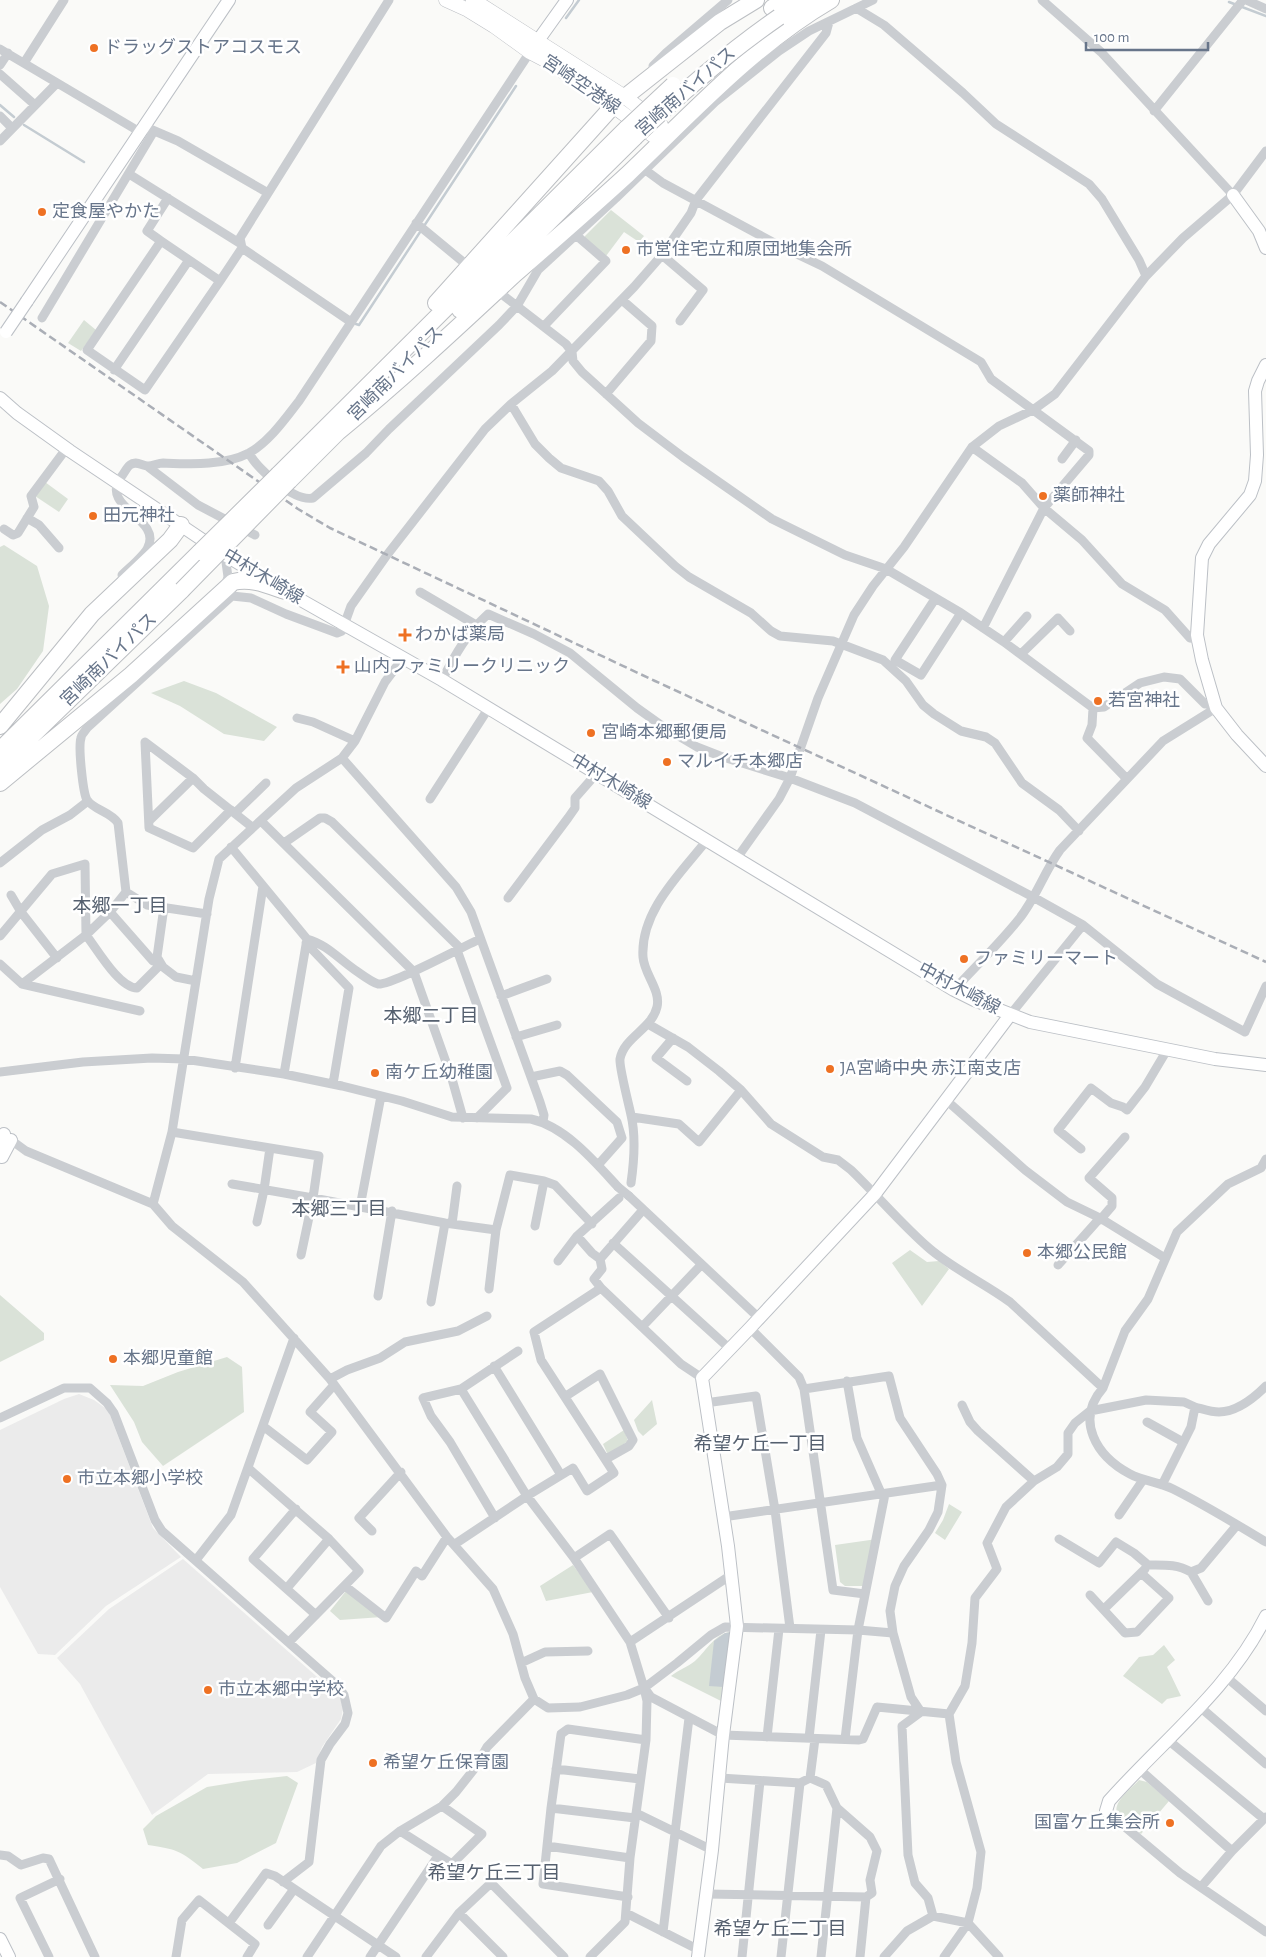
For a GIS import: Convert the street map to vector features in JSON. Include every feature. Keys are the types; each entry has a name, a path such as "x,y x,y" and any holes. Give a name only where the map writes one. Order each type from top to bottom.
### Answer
{"highway":[{"path":"359,394 405,337 619,101 713,28 756,0"},
{"name":"宮崎南バイパス","path":"0,767 182,590 359,394 631,133 718,62 778,8 808,0"},
{"path":"338,432 411,370 591,208 714,91 791,25 831,0"},
{"name":"宮崎南バイパス","path":"0,750 200,552 338,432 631,133"},
{"path":"0,726 92,614 170,540 181,525"},
{"path":"0,783 132,675 232,582 246,580 259,582 285,592"}],"main road":[{"name":"宮崎空港線","path":"473,0 534,47 551,63 619,101 652,135 664,138"},
{"name":"宮崎空港線","path":"451,1 534,47"}],"street":[{"path":"24,63 64,0"},
{"path":"3,336 146,129 229,0"},
{"path":"161,241 87,350 145,390 220,281 241,246 240,238 389,0"},
{"path":"147,466 161,463 178,464 227,460 249,453 268,438 288,415 567,0"},
{"path":"619,101 666,53 728,0"},
{"path":"249,453 268,475 296,496 306,499 313,498 366,453 517,306 538,270 715,102 779,51 809,31 873,0"},
{"path":"1042,0 1101,52 1154,111 1171,126 1233,195 1259,230 1266,248"},
{"path":"1154,111 1244,0 1266,9"},
{"path":"856,8 884,25 996,124 1089,184 1102,199 1140,260 1146,276"},
{"path":"22,984 86,935 110,912 126,892 118,823 115,818 88,801 85,793 80,738 87,728 232,596 251,598 286,614 337,633 342,631 351,606 387,555 485,429 512,404 552,372 622,300 662,255 692,213 696,200 826,33 829,22"},
{"path":"803,23 809,31"},
{"path":"0,66 4,51 57,83 146,129 178,141 268,193"},
{"path":"0,74 35,105"},
{"path":"0,141 57,83"},
{"path":"0,116 12,128"},
{"path":"42,318 128,174 146,129"},
{"path":"737,858 779,799 790,778 818,698 854,615 873,586 904,547 972,447 999,426 1033,410 1056,394 1146,276 1183,238 1233,195 1266,151"},
{"path":"644,169 663,183 778,245 822,266 981,362 991,379 1089,451 1089,456 1044,508 983,628"},
{"path":"128,174 241,246 351,322"},
{"path":"168,198 146,231 220,281"},
{"path":"416,223 462,261"},
{"path":"544,326 606,261 576,235"},
{"path":"662,255 703,290 680,321"},
{"path":"114,370 189,260"},
{"path":"504,296 566,344 572,352 573,361 582,372 638,423 676,452 772,519 845,555 886,569 960,613 1004,642 1093,708 1104,708 1140,683 1164,677 1180,679 1205,704 1215,706"},
{"path":"606,394 651,341 652,326 622,300"},
{"path":"1266,365 1255,391 1257,455 1255,481 1250,495 1209,544 1202,558 1198,639 1215,706 1266,766"},
{"name":"中村木崎線","path":"0,398 16,413 66,449 225,555 285,592 344,623 442,680 954,990 1030,1022 1076,1033 1215,1059 1266,1065"},
{"path":"512,404 535,444 549,458 561,468 599,481 608,491 622,516 675,566 689,577 751,613 771,631 780,636 841,643 920,675 960,613"},
{"path":"1062,459 1076,440"},
{"path":"972,447 1022,483 1044,508 1082,540 1122,584 1165,610 1190,638 1198,639"},
{"path":"4,529 12,535 18,533 34,507 31,496 66,449"},
{"path":"82,616 148,547 149,536 146,527 119,501 116,494 118,482 130,465 135,462 147,466 198,505 255,535"},
{"path":"27,518 39,525 59,548"},
{"path":"223,590 228,577 225,555"},
{"path":"420,592 476,625"},
{"path":"892,663 935,599"},
{"path":"442,680 458,648 476,625 488,614 534,634 570,653 637,708 696,747 790,778 855,803 1083,925 1157,984 1245,1032 1266,986"},
{"path":"1004,642 1027,616"},
{"path":"1020,654 1058,618 1070,631"},
{"path":"153,1204 172,1132 212,884 219,859 296,788 342,758 355,741 385,682 403,658"},
{"path":"892,663 924,705 934,714 961,731 986,737 994,743 1022,783 1059,810 1079,831"},
{"path":"954,990 1019,919 1033,897 1050,863 1060,850 1163,741 1215,706"},
{"path":"1093,708 1092,725 1087,738 1126,779"},
{"path":"430,799 488,709"},
{"path":"297,718 313,722 355,741"},
{"path":"252,827 233,812 204,789 193,778 145,742 149,828 194,848 233,812 266,783"},
{"path":"342,758 456,888 471,912 544,1115 542,1122"},
{"path":"508,898 568,818 574,808 575,798 597,773"},
{"path":"149,821 193,778"},
{"path":"0,864 42,830 70,815 88,801"},
{"path":"284,843 320,818 325,818 332,822 458,949 506,1088 477,1118"},
{"path":"261,821 414,972 452,1079 463,1118"},
{"path":"631,1183 634,1166 632,1117 620,1060 628,1043 648,1024 655,1013 657,1002 643,958 643,945 649,919 667,891 707,840"},
{"path":"231,847 307,941 349,988 333,1084"},
{"path":"0,936 52,874 85,864 86,935 122,982 131,988 137,988 156,964 110,912"},
{"path":"235,1068 263,886"},
{"path":"126,892 147,905 207,914"},
{"path":"11,895 21,912 57,958"},
{"path":"164,907 157,957 163,966 176,977 196,981"},
{"path":"702,1378 875,1194 1010,1015 1083,925"},
{"path":"307,941 324,946 354,969 378,984 386,983 414,972 480,939"},
{"path":"284,1074 307,941"},
{"path":"0,964 22,984 140,1011"},
{"path":"502,996 547,979"},
{"path":"648,1024 688,1047 719,1071 741,1090 771,1124 823,1157 838,1160 875,1194 928,1248 949,1264 997,1292 1010,1302 1103,1388"},
{"path":"516,1037 557,1025"},
{"path":"673,1038 656,1058 687,1081"},
{"path":"1082,1149 1058,1130 1090,1088 1111,1103 1127,1110 1145,1087 1167,1050"},
{"path":"0,1072 83,1062 152,1058 184,1059 284,1074 333,1084 452,1117 532,1119 542,1122 568,1139 598,1165 642,1211 760,1318"},
{"path":"531,1077 560,1070 617,1122 622,1138 598,1165"},
{"path":"632,1117 679,1124 699,1142 741,1090"},
{"path":"360,1207 381,1096"},
{"path":"946,1100 1025,1170 1067,1202 1100,1219 1165,1258"},
{"path":"172,1132 319,1156 313,1198 301,1256"},
{"path":"0,1155 2,1157 4,1137 26,1151 153,1204 172,1226 243,1282 332,1382 447,1536 456,1544 493,1589 514,1634 525,1678 534,1699 548,1708 580,1707 627,1695 644,1688 711,1635 725,1627 893,1632"},
{"path":"1058,1266 1112,1206 1112,1198 1089,1178 1125,1137"},
{"path":"257,1222 270,1148"},
{"path":"1266,1159 1261,1168 1228,1184 1177,1232 1148,1299 1125,1331 1103,1388 1090,1411 1089,1424 1097,1445 1129,1474 1171,1488 1266,1542"},
{"path":"490,1289 496,1230 510,1175 556,1185 592,1224"},
{"path":"535,1226 544,1181"},
{"path":"232,1184 449,1224 496,1230"},
{"path":"430,1302 457,1186"},
{"path":"558,1261 577,1236 619,1198"},
{"path":"600,1259 642,1211"},
{"path":"378,1296 392,1212"},
{"path":"577,1236 600,1259 602,1269 594,1279 601,1288 682,1364 702,1378 737,1626 723,1735 707,1894 698,1953 664,1932 626,1913"},
{"path":"613,1243 730,1349"},
{"path":"642,1327 701,1265"},
{"path":"456,1544 527,1496 573,1468 588,1491 614,1473 541,1360 534,1332 601,1288"},
{"path":"263,1426 307,1460 332,1432 310,1412 332,1382 347,1370 380,1358 405,1342 458,1332 487,1316"},
{"path":"750,1328 800,1377 804,1389 833,1590 865,1594"},
{"path":"196,1560 231,1515 294,1338"},
{"path":"495,1518 450,1442 431,1416 424,1398 461,1388 518,1351"},
{"path":"494,1366 561,1475"},
{"path":"566,1396 600,1374 633,1440 629,1446 606,1459"},
{"path":"804,1389 889,1376 900,1418 937,1474 942,1485 938,1512 929,1530 904,1566 895,1586 890,1611 893,1632 911,1697 921,1712"},
{"path":"845,1739 858,1630 883,1494 857,1438 848,1381"},
{"path":"944,1957 968,1923 977,1888 981,1852 956,1762 949,1714 965,1686 972,1643 975,1598 997,1569 987,1543 1006,1507 1034,1481 1056,1467 1068,1454 1068,1432 1075,1423 1090,1411 1146,1400 1184,1402 1195,1407 1219,1412 1234,1409 1256,1397 1266,1386"},
{"path":"0,1418 64,1388 90,1388 108,1403 114,1413 155,1520 162,1531 338,1686 344,1695 348,1713 345,1724 330,1744 322,1760 310,1862 283,1882"},
{"path":"461,1388 527,1496 574,1558 630,1642 644,1688 647,1702 646,1740 630,1858 625,1922 590,1957"},
{"path":"705,1403 756,1396 775,1510 790,1628"},
{"path":"962,1405 970,1422 978,1431 1034,1481"},
{"path":"1162,1485 1191,1427 1195,1407"},
{"path":"1147,1422 1183,1442"},
{"path":"248,1468 329,1539 359,1571 289,1642"},
{"path":"372,1530 359,1518 400,1472"},
{"path":"1120,1515 1143,1480"},
{"path":"723,1517 942,1485"},
{"path":"296,1509 253,1560 316,1614"},
{"path":"1191,1572 1201,1568 1237,1525"},
{"path":"574,1558 610,1534 669,1618"},
{"path":"345,1586 386,1618 416,1571 422,1576 447,1536"},
{"path":"1059,1538 1099,1563 1116,1542 1134,1553 1148,1565 1180,1566 1191,1572 1208,1601"},
{"path":"287,1588 329,1539"},
{"path":"1104,1609 1148,1565"},
{"path":"1090,1595 1126,1633 1137,1632 1169,1598 1141,1573"},
{"path":"630,1642 669,1618 731,1575"},
{"path":"1266,1616 1255,1639 1226,1676 1200,1707 1109,1801 1106,1811 1180,1873 1266,1932"},
{"path":"767,1737 779,1629"},
{"path":"810,1778 821,1630"},
{"path":"521,1663 545,1652 588,1652"},
{"path":"1226,1676 1266,1711"},
{"path":"644,1688 651,1697 723,1735 864,1739 877,1707 949,1714"},
{"path":"308,1957 381,1846 400,1831 442,1806 475,1768 487,1748 534,1699"},
{"path":"1200,1707 1266,1764"},
{"path":"921,1712 902,1726 908,1855 915,1883 928,1898 933,1916"},
{"path":"664,1932 689,1718"},
{"path":"628,1897 543,1884 550,1808 561,1734 568,1729 646,1740"},
{"path":"1168,1740 1265,1818 1232,1851 1201,1887"},
{"path":"556,1768 640,1779"},
{"path":"1139,1769 1232,1851"},
{"path":"720,1778 800,1783 810,1778"},
{"path":"707,1894 827,1898 866,1897 872,1893 870,1880 877,1849 870,1837 837,1808 826,1785 810,1778"},
{"path":"742,1957 760,1781"},
{"path":"781,1957 800,1783"},
{"path":"400,1831 452,1864 482,1834 442,1806"},
{"path":"550,1808 636,1816 675,1831 712,1850"},
{"path":"821,1957 837,1808"},
{"path":"547,1846 630,1858"},
{"path":"0,1855 8,1856 21,1865 43,1858 49,1859 95,1957"},
{"path":"370,1957 438,1856"},
{"path":"229,1923 266,1873 294,1889 396,1957"},
{"path":"49,1957 20,1898 60,1879"},
{"path":"426,1957 459,1913 491,1883 564,1957"},
{"path":"268,1925 294,1889"},
{"path":"860,1957 866,1897"},
{"path":"176,1957 182,1920 199,1900 255,1944 247,1957"},
{"path":"459,1913 503,1957"},
{"path":"884,1957 907,1931 933,1916 968,1923 999,1957"},
{"path":"0,1938 8,1957"}],"shaded area":[{"path":"611,210 644,236 639,242 624,232 606,256 585,239 585,236"},
{"path":"84,320 96,330 81,351 68,343"},
{"path":"45,482 68,499 59,512 35,496"},
{"path":"4,545 37,566 49,606 43,651 17,689 0,704 0,547"},
{"path":"184,681 216,693 277,727 264,741 224,734 180,706 151,693"},
{"path":"910,1250 927,1262 939,1261 949,1269 922,1306 892,1263"},
{"path":"0,1295 44,1333 44,1340 0,1362"},
{"path":"227,1357 242,1367 244,1412 163,1466 142,1442 134,1422 110,1385 143,1386 178,1372"},
{"name":"市立本郷小学校","path":"79,1394 94,1400 108,1410 153,1528 181,1557 106,1606 55,1655 38,1654 0,1587 0,1430 64,1399"},
{"path":"652,1400 657,1424 643,1436 638,1431 634,1420"},
{"path":"624,1430 628,1441 610,1454 607,1453 603,1444"},
{"path":"949,1504 962,1512 945,1540 935,1533 943,1520"},
{"path":"877,1539 863,1586 845,1586 840,1582 835,1545"},
{"name":"市立本郷中学校","path":"183,1559 340,1697 343,1709 341,1719 322,1747 316,1763 297,1772 208,1774 152,1815 80,1684 57,1658 109,1609"},
{"path":"573,1565 593,1592 546,1601 540,1586"},
{"path":"346,1591 382,1617 340,1620 330,1611"},
{"path":"733,1631 723,1702 671,1676 695,1661 721,1635"},
{"path":"732,1632 724,1687 709,1686 714,1641 725,1633"},
{"path":"1164,1645 1175,1660 1167,1667 1181,1696 1167,1699 1162,1704 1123,1676 1139,1657 1153,1655"},
{"path":"287,1776 298,1783 276,1843 237,1863 203,1869 178,1852 148,1845 143,1829 156,1816 207,1787"},
{"path":"1139,1780 1147,1782 1169,1801 1141,1834 1117,1814 1116,1809 1127,1791"}],"waterway":[{"path":"566,18 579,0"},
{"path":"1229,2 1266,16"},
{"path":"356,324 359,325 516,86"},
{"path":"0,105 14,117"},
{"path":"24,125 84,162"}],"railway":[{"path":"0,302 298,509 330,528 655,681 1266,962"}],"place":[{"name":"ドラッグストアコスモス","path":"94,48"},
{"name":"定食屋やかた","path":"42,212"},
{"name":"市営住宅立和原団地集会所","path":"626,250"},
{"name":"薬師神社","path":"1043,496"},
{"name":"田元神社","path":"93,516"},
{"name":"わかば薬局","path":"405,635"},
{"name":"山内ファミリークリニック","path":"343,667"},
{"name":"若宮神社","path":"1098,701"},
{"name":"宮崎本郷郵便局","path":"591,733"},
{"name":"マルイチ本郷店","path":"667,762"},
{"name":"ファミリーマート","path":"964,959"},
{"name":"JA宮崎中央 赤江南支店","path":"830,1069"},
{"name":"南ケ丘幼稚園","path":"375,1073"},
{"name":"本郷公民館","path":"1027,1253"},
{"name":"本郷児童館","path":"113,1359"},
{"name":"市立本郷小学校","path":"67,1479"},
{"name":"市立本郷中学校","path":"208,1690"},
{"name":"希望ケ丘保育園","path":"373,1763"},
{"name":"国富ケ丘集会所","path":"1170,1823"}],"district":[{"name":"本郷一丁目","path":"120,906"},
{"name":"本郷二丁目","path":"431,1016"},
{"name":"本郷三丁目","path":"339,1209"},
{"name":"希望ケ丘一丁目","path":"760,1444"},
{"name":"希望ケ丘三丁目","path":"494,1873"},
{"name":"希望ケ丘二丁目","path":"780,1929"}]}
